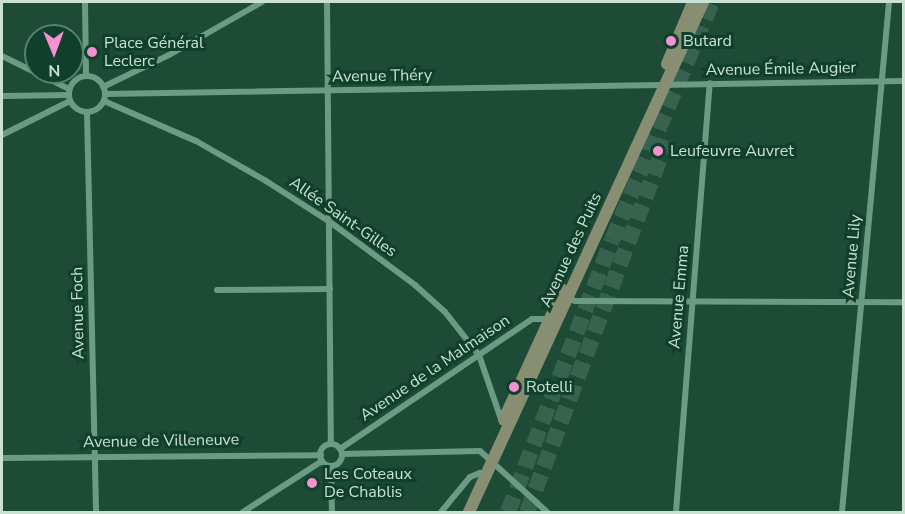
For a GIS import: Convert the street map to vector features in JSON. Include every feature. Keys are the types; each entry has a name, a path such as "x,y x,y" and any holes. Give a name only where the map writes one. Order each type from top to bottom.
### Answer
{"street":[{"path":"85,2 86,76"},
{"path":"2,56 70,95 87,112 104,94 262,2"},
{"path":"243,513 321,458 331,444 327,2"},
{"name":"Avenue des Puits","path":"663,83 693,2"},
{"name":"Avenue des Puits","path":"462,513 480,473 489,461 663,83 703,2"},
{"name":"Avenue Lily","path":"842,513 889,2"},
{"path":"2,135 70,95 75,80 86,76 95,79 104,94"},
{"name":"Avenue Émile Augier","path":"663,83 903,81"},
{"name":"Avenue Théry","path":"104,94 637,87 663,83"},
{"name":"Avenue Emma","path":"676,513 710,83"},
{"name":"Allée Saint-Gilles","path":"104,94 196,141 330,222 445,312 480,355 502,423"},
{"path":"2,96 70,95"},
{"name":"Avenue Foch","path":"87,112 96,513"},
{"path":"217,290 330,289"},
{"path":"565,296 693,301 903,302"},
{"name":"Avenue des Puits","path":"469,513 502,423 528,376 548,319 565,296"},
{"name":"Avenue de la Malmaison","path":"331,466 340,462 341,451 532,319 548,319"},
{"path":"331,444 341,451 480,451 547,513"},
{"name":"Avenue de Villeneuve","path":"2,458 95,456 321,458"},
{"path":"321,458 331,466 332,513"},
{"path":"441,513 470,477 480,473"}],"tunnel":[{"path":"508,512 612,240 712,2"},
{"path":"527,512 667,140"}],"place":[{"name":"Butard","path":"671,41"},
{"name":"Place Général Leclerc","path":"92,52"},
{"name":"Leufeuvre Auvret","path":"658,151"},
{"name":"Rotelli","path":"514,387"},
{"name":"Les Coteaux De Chablis","path":"312,483"}]}
